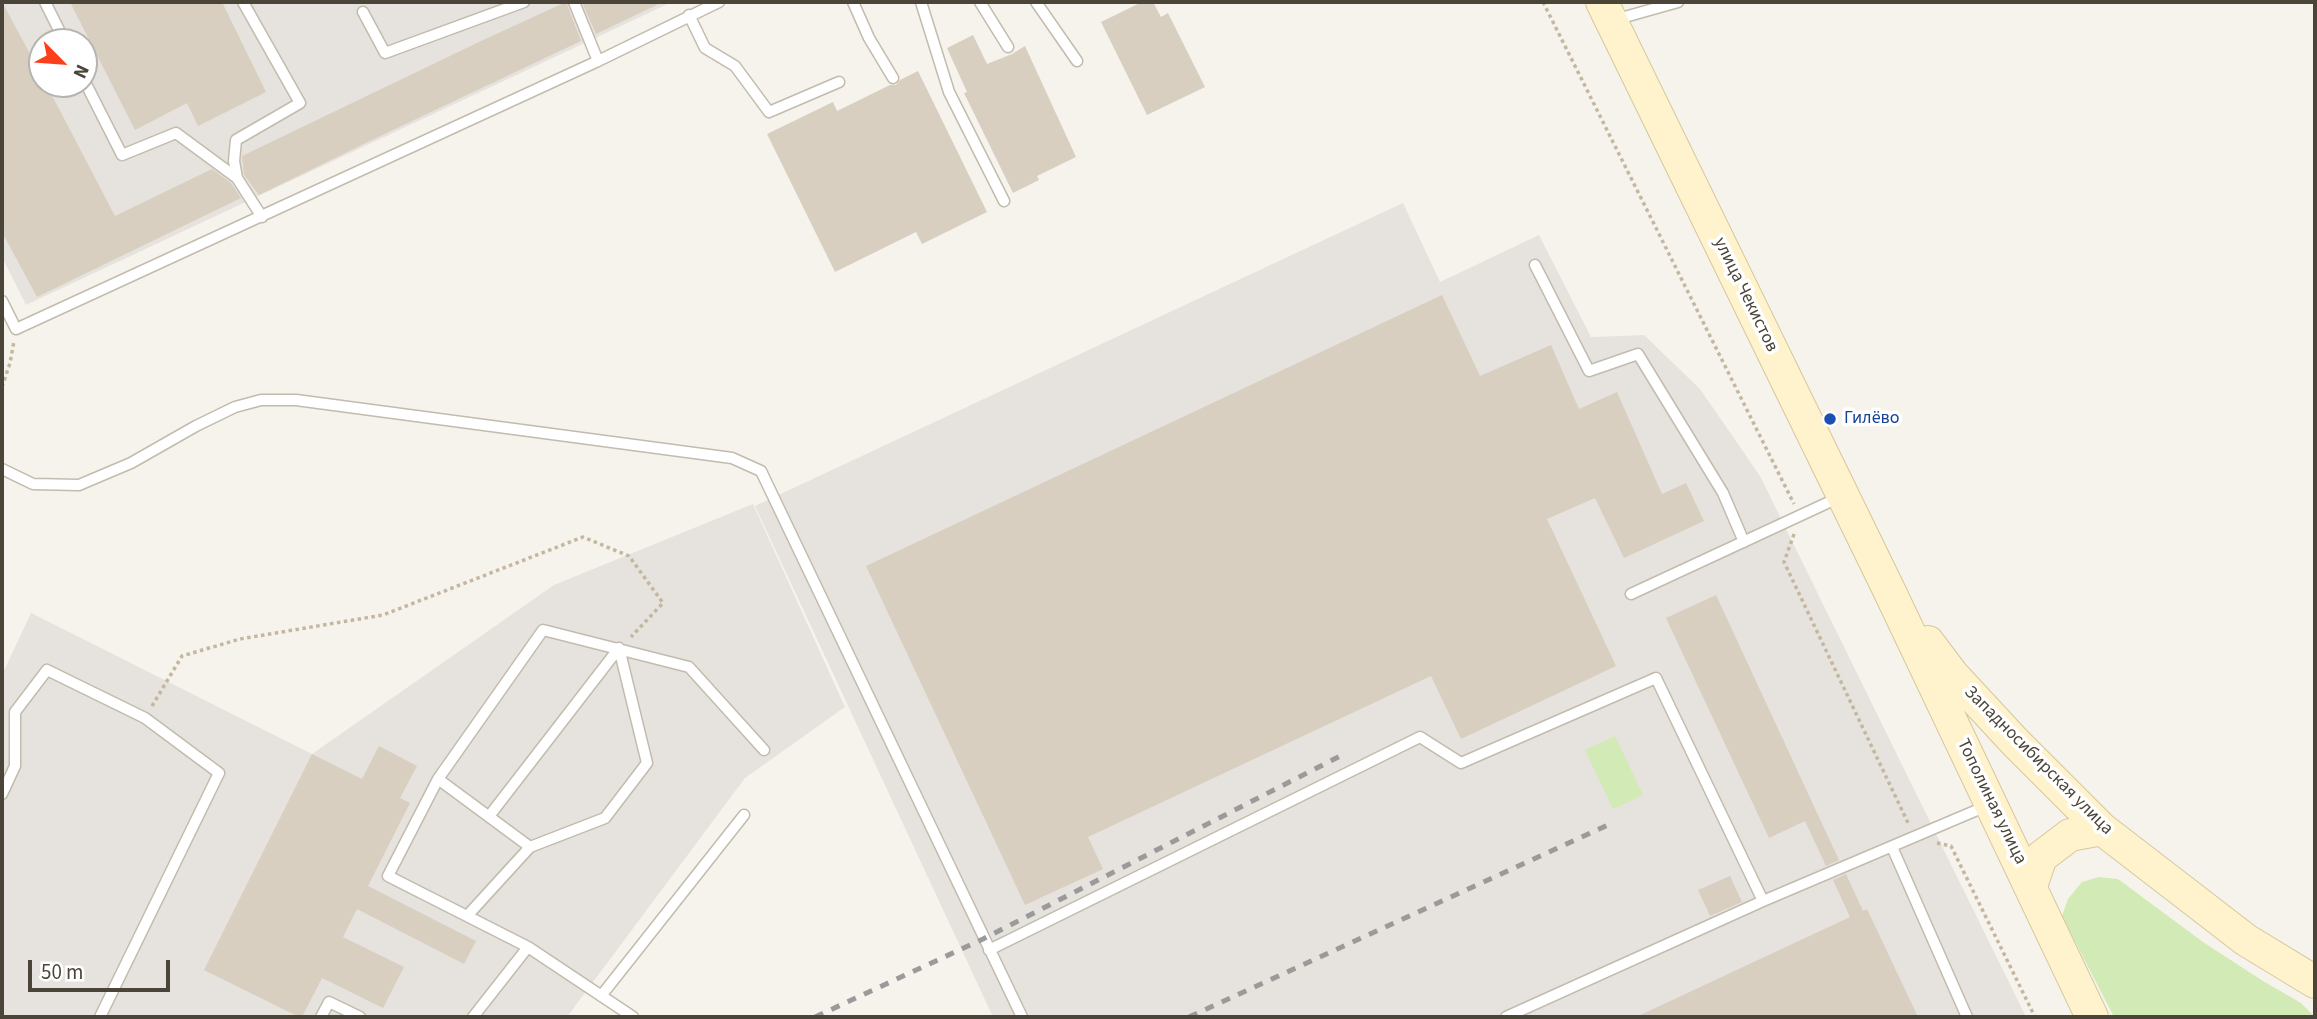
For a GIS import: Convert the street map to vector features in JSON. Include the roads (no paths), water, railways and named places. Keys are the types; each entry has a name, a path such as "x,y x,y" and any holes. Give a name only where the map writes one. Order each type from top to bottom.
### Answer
{"main road":[{"name":"улица Чекистов","path":"1606,11 1888,588"},
{"name":"Тополиная улица","path":"1888,588 2092,1017"},
{"name":"Западносибирская улица","path":"1888,588 1952,674 2102,829 2246,940 2315,982"},
{"path":"2031,886 2041,857 2070,835 2102,829"}],"lane":[{"path":"45,2 58,28"},
{"path":"237,178 234,160 236,140 300,103 243,2"},
{"path":"363,12 385,53 524,2"},
{"path":"574,2 598,61"},
{"path":"2,301 16,329 598,61 719,2"},
{"path":"853,2 869,38 893,78"},
{"path":"920,2 949,92 1004,201"},
{"path":"980,2 1008,47"},
{"path":"1036,2 1077,61"},
{"path":"1606,11 1678,2"},
{"path":"689,16 705,48 734,66 769,112 839,82"},
{"path":"93,98 121,156 176,133 237,178 262,217"},
{"path":"1535,265 1589,371 1638,354 1723,493 1744,542"},
{"path":"2,468 33,484 79,485 131,463 235,407 261,400 296,400 732,458 761,471 1022,1017"},
{"path":"1631,594 1843,496"},
{"path":"633,1017 528,947 388,876 438,779 543,630 689,667 764,750"},
{"path":"490,815 619,648"},
{"path":"467,916 530,847 605,818 647,763 619,648"},
{"path":"2,794 15,766 15,712 47,670 145,718 219,774 100,1017"},
{"path":"989,950 1420,737 1461,764 1656,678 1763,901"},
{"path":"438,779 530,847"},
{"path":"1506,1017 1763,901 1991,804"},
{"path":"601,996 744,815"},
{"path":"1892,847 1967,1017"},
{"path":"473,1017 528,947"},
{"path":"321,1017 329,1002 360,1017"}],"railway":[{"path":"815,1017 983,939 1346,753"},
{"path":"1189,1017 1608,825"}],"place":[{"name":"Гилёво","path":"1830,419"}]}
